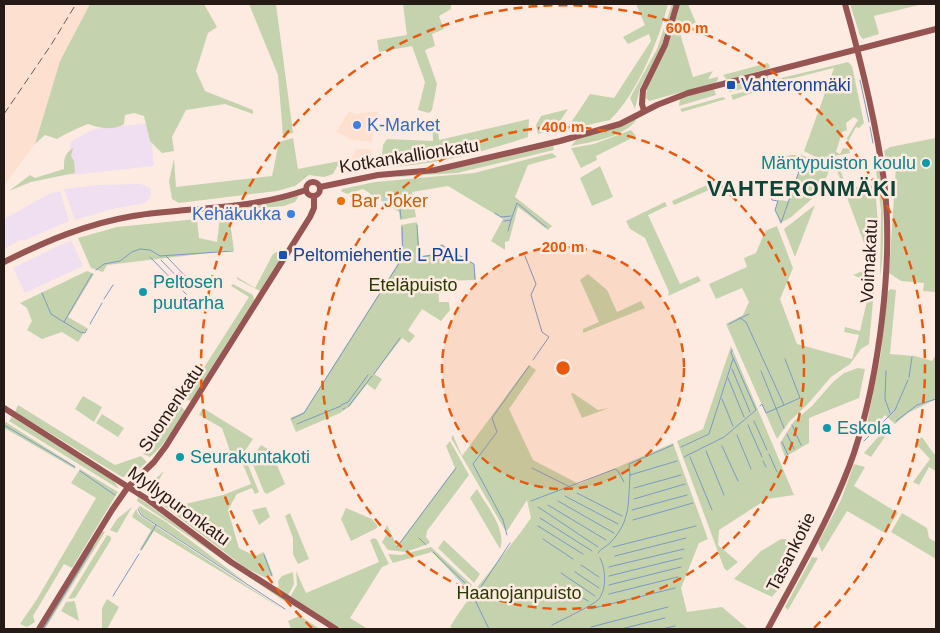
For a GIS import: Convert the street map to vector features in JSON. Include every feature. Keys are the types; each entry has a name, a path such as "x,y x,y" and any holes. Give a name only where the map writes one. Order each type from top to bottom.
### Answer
{"street":[{"path":"644,111 643,90 665,45 677,4"},
{"name":"Voimakatu","path":"840,488 854,452 868,401 878,349 886,251 884,180 857,49 845,4"},
{"name":"Kotkankallionkatu","path":"320,187 367,176 426,172 467,164 615,126 672,98 936,29"},
{"path":"312,182 320,187 319,193 314,196 308,194 306,190 307,185 312,182"},
{"path":"4,262 53,238 96,224 162,212 246,204 306,190"},
{"name":"Suomenkatu","path":"39,629 100,527 128,487 154,462 188,411 310,217 314,208 314,196"},
{"name":"Myllypuronkatu","path":"4,408 128,487 168,514 231,562 336,629"},
{"name":"Tasankotie","path":"768,629 840,488"}],"shaded area":[{"path":"4,4 90,4 60,61 35,144 4,186"},
{"path":"349,111 355,114 378,111 372,142 353,140 336,132"},
{"path":"150,123 154,166 72,175 70,142 94,129"},
{"path":"356,149 372,149 369,168 343,175"},
{"path":"141,184 150,188 151,195 146,203 112,209 75,220 64,189 98,185"},
{"path":"60,191 69,221 25,240 20,240 4,249 4,219 49,194"},
{"path":"71,240 83,266 25,293 13,268"}],"green space":[{"path":"90,4 204,4 217,27 208,33 196,71 205,91 253,110 253,114 225,104 186,110 172,137 174,151 162,153 150,141 144,116 134,113 125,115 124,124 116,128 96,127 88,124 57,139 45,135 35,144 60,61"},
{"path":"249,4 276,4 293,133 283,135 278,75"},
{"path":"403,4 451,4 451,9 439,16 444,29 432,34 435,46 425,50 437,84 432,110 429,113 418,110 425,82 412,46 379,52 377,40 407,35"},
{"path":"636,4 668,4 653,50 638,81 620,109 610,120 566,130 590,94 614,98 651,41 649,34 628,44 623,37 645,25"},
{"path":"672,4 675,4 660,49 640,88 635,109 630,98 657,49"},
{"path":"680,4 688,4 696,23 679,30 693,77 713,71 708,79 718,77 718,80 715,83 649,101 646,98 647,88 671,35"},
{"path":"850,4 923,4 874,16 879,34 863,39 860,36"},
{"path":"848,62 852,66 864,123 859,128 856,127 849,140 849,146 847,138 858,120 854,117 846,123 847,130 842,132 836,152 840,154 843,148 849,149 850,153 819,159 804,151 834,68 790,79 733,100 731,95 756,89 773,80"},
{"path":"768,63 770,67 767,69 727,80 723,75"},
{"path":"768,75 768,79 755,86 729,92 729,85"},
{"path":"714,89 716,95 679,106 680,98"},
{"path":"723,97 726,99 682,112 680,109"},
{"path":"568,109 555,129 538,134 536,125 541,116"},
{"path":"529,119 528,137 510,143 438,161 401,166 382,167 381,165 383,145 387,139 433,141 432,120 437,122 439,140"},
{"path":"637,119 625,130 607,138 571,146 576,140"},
{"path":"631,130 636,136 596,156 597,160 581,168 571,148 594,144"},
{"path":"293,138 298,169 340,161 333,174 324,177 309,175 295,186 277,191 179,203 172,199 169,181 174,159 176,187 272,176 279,142"},
{"path":"936,138 936,292 923,291 924,283 901,281 889,273 896,166 887,163 884,151 890,147"},
{"path":"553,146 554,150 457,173 392,177 438,172"},
{"path":"73,148 71,156 74,161 75,173 31,182 9,191 30,175 35,178 64,169 65,157"},
{"path":"552,153 557,157 528,165 515,197 552,226 548,230 518,207 509,241 505,242 505,250 491,241 503,219 448,186 412,192 416,217 400,220 399,212 363,189 347,194 341,191 342,189 375,182 474,173"},
{"path":"874,154 878,161 880,173 883,211 883,250 880,275 881,211"},
{"path":"802,155 816,163 836,159 847,188 875,185 878,224 876,278 862,279 853,275 873,267 833,160 821,191 790,218 780,223 775,209 778,200 788,201 801,165 785,169 782,157"},
{"path":"600,166 613,197 592,206 580,178"},
{"path":"707,185 709,190 674,205 672,201"},
{"path":"299,196 295,202 284,206 208,213"},
{"path":"665,202 667,206 648,215 680,284 698,276 701,281 668,296 669,292 645,238 630,229 626,221"},
{"path":"815,205 795,257 784,229"},
{"path":"229,215 234,250 107,265 103,272 91,268 78,238 117,227 197,219 199,238 217,242 220,216"},
{"name":"Eteläpuisto","path":"417,222 420,256 434,254 441,244 474,264 476,280 438,281 439,302 449,302 450,310 441,321 422,309 408,330 415,336 409,343 402,338 374,374 382,379 375,390 367,384 350,406 340,413 296,432 290,418 304,412 402,257 401,225"},
{"path":"777,226 793,268 780,299 797,344 852,359 859,335 844,332 845,327 860,331 870,288 874,291 869,344 861,349 850,364 831,377 807,405 789,422 777,439 726,324 743,315 749,302 742,288 716,299 709,284 747,267 744,258 756,253 765,231"},
{"path":"282,249 285,251 260,291 237,279 237,277 255,288 273,254"},
{"path":"87,271 94,274 68,317 87,328 78,342 62,332 42,339 27,330 32,321 27,308 20,303"},
{"path":"588,274 607,290 617,312 641,301 645,308 583,333 583,329 599,322 580,280"},
{"path":"233,284 253,295 254,300 191,401 184,399 249,297 231,286"},
{"path":"890,289 896,290 890,354 915,356 932,361 936,355 936,399 908,413 895,424 885,415 867,434 866,428 881,353 886,295"},
{"path":"731,346 794,495 767,499 719,530 718,545 738,562 727,571 724,568 677,441 703,429"},
{"path":"529,365 536,370 509,409 533,460 579,484 673,443 708,539 699,543 681,588 687,612 722,607 748,629 454,629 450,627 531,518 527,500 507,531 505,530 451,438 453,435 462,456"},
{"path":"858,368 865,369 859,398 809,418 809,443 785,457 780,443 794,421 812,406 833,382 844,373"},
{"path":"573,393 598,410 609,408 582,418 571,394"},
{"path":"83,396 102,407 94,422 75,409"},
{"path":"179,404 185,411 169,436 150,457 143,454 168,425"},
{"path":"18,405 115,465 141,456 147,462 131,476 122,477 15,412"},
{"path":"203,408 253,439 242,455 233,460 222,428 199,415"},
{"path":"102,414 124,428 118,437 96,423"},
{"path":"12,417 114,481 119,489 9,421"},
{"path":"4,421 75,466 75,469 6,429 4,430"},
{"path":"887,427 891,428 871,457 864,453"},
{"path":"922,437 934,454 936,454 936,471 929,467 919,485 913,482 930,459 915,443"},
{"name":"Haanojanpuisto","path":"450,441 469,475 427,531 426,537 430,542 428,544 406,552 388,550 382,542 387,534 385,529 387,525 397,546 455,468 446,446"},
{"path":"261,445 271,451 285,484 267,494 264,492 251,460"},
{"path":"242,462 248,465 259,492 255,494 252,488 237,494 228,510 239,548 255,556 264,552 273,575 266,578 244,567 143,490 164,471 153,490 177,506 223,495 251,484"},
{"path":"854,464 865,467 854,486 898,513 885,533 847,511 822,552 818,543 841,500"},
{"path":"80,469 118,492 72,568 64,564 33,616 35,622 27,627 20,624 37,599 96,498 71,483"},
{"path":"477,489 498,525 501,533 500,549 470,498"},
{"path":"138,497 226,562 137,501"},
{"path":"140,506 166,522 248,584 142,515 138,507"},
{"path":"132,507 117,533 110,530 117,519"},
{"path":"266,507 270,517 259,525 252,510"},
{"path":"346,508 372,519 377,528 351,541 341,519"},
{"path":"136,509 139,515 284,610 154,531 142,550 140,549 151,530 132,517"},
{"path":"290,513 309,559 298,564 293,554 293,538 285,516"},
{"path":"902,513 927,528 929,538 936,542 936,559 891,532"},
{"path":"102,531 105,532 45,629 43,627"},
{"path":"107,535 111,537 111,540 75,598 68,599"},
{"path":"374,538 377,540 389,564 382,567 350,618 368,629 342,629 290,597 297,585 296,571 306,593 379,562 370,540"},
{"path":"781,539 786,539 801,548 782,585 772,597 734,579 761,551"},
{"path":"444,540 480,574 474,583 438,548"},
{"path":"431,547 472,585 469,591 432,552 393,563 388,554 401,555"},
{"path":"812,557 818,558 788,610 785,607"},
{"path":"231,565 285,600 284,601"},
{"path":"293,572 294,584 288,596 279,589 278,581 282,576"},
{"path":"107,599 119,607 107,629 102,629 102,608"},
{"path":"74,601 79,621 61,611 66,602"},
{"path":"299,616 320,629 291,629 288,621"}],"waterway":[{"path":"860,80 869,122"},
{"path":"870,127 873,143"},
{"path":"781,223 804,157"},
{"path":"393,195 399,201 401,218"},
{"path":"770,195 772,200 778,201 775,210 781,222"},
{"path":"504,221 511,220 517,203 546,227"},
{"path":"495,213 501,217 511,216"},
{"path":"508,231 511,220"},
{"path":"417,225 419,257 434,255 442,245 474,264 475,279"},
{"path":"292,419 304,413 403,257 402,227"},
{"path":"96,270 104,264 120,261 132,252 140,249 150,250 160,256 233,251"},
{"path":"166,256 193,284"},
{"path":"525,256 536,284 531,295 542,332 549,337 533,360"},
{"path":"150,257 187,295"},
{"path":"161,260 183,283"},
{"path":"64,322 92,274"},
{"path":"104,299 113,285"},
{"path":"42,293 51,314 80,332 85,333 87,329"},
{"path":"90,324 102,303"},
{"path":"729,324 749,314"},
{"path":"740,318 746,322 784,405"},
{"path":"374,374 400,338"},
{"path":"684,457 724,437 756,410 731,353 732,350"},
{"path":"909,377 912,357"},
{"path":"681,447 709,434 733,359"},
{"path":"760,406 762,404 766,413 800,398 785,359"},
{"path":"507,535 503,520 473,464 497,432 492,418 529,366"},
{"path":"732,369 750,412"},
{"path":"761,371 784,428"},
{"path":"886,371 885,399 890,413"},
{"path":"341,405 348,402 368,375"},
{"path":"348,407 372,376"},
{"path":"728,378 744,417"},
{"path":"864,441 895,410 908,380"},
{"path":"722,399 733,426"},
{"path":"896,421 917,405 936,399"},
{"path":"297,424 341,406"},
{"path":"754,421 767,450"},
{"path":"4,425 75,467"},
{"path":"748,425 762,457"},
{"path":"792,425 801,445"},
{"path":"787,434 794,449"},
{"path":"737,435 751,469"},
{"path":"782,442 788,455"},
{"path":"630,475 629,464 673,445"},
{"path":"722,446 738,481"},
{"path":"706,451 724,495"},
{"path":"769,454 777,472"},
{"path":"690,457 712,510"},
{"path":"598,553 610,543 622,527 627,511 630,475 677,461"},
{"path":"763,461 766,467"},
{"path":"397,547 456,468"},
{"path":"532,468 570,487"},
{"path":"531,501 615,469 624,482"},
{"path":"80,471 115,495"},
{"path":"634,488 681,475"},
{"path":"634,499 685,484"},
{"path":"577,493 622,516"},
{"path":"632,510 687,495"},
{"path":"565,496 618,524"},
{"path":"558,501 614,533"},
{"path":"633,520 693,503"},
{"path":"548,505 606,540"},
{"path":"538,507 598,547"},
{"path":"138,509 141,515 285,609"},
{"path":"540,518 592,551"},
{"path":"141,550 156,525"},
{"path":"538,526 583,554"},
{"path":"613,547 696,526"},
{"path":"419,538 426,545"},
{"path":"615,556 686,538"},
{"path":"543,539 573,559"},
{"path":"481,587 510,543"},
{"path":"44,628 93,547"},
{"path":"609,567 684,549"},
{"path":"433,552 465,583"},
{"path":"113,596 139,554"},
{"path":"264,555 272,576"},
{"path":"552,625 583,609 601,596 605,579 600,558"},
{"path":"609,576 682,558"},
{"path":"581,565 599,577"},
{"path":"609,585 681,567"},
{"path":"575,572 599,588"},
{"path":"561,573 595,596"},
{"path":"609,594 678,577"},
{"path":"565,587 588,601"},
{"path":"590,609 675,588"},
{"path":"474,598 489,629"},
{"path":"591,627 668,607"},
{"path":"621,629 665,618"},
{"path":"662,629 675,626"}],"railway":[{"path":"4,114 51,45 76,4"}],"place":[{"name":"Vahteronmäki","path":"731,85"},
{"name":"K-Market","path":"357,125"},
{"name":"Mäntypuiston koulu","path":"926,163"},
{"name":"Bar Joker","path":"341,201"},
{"name":"Kehäkukka","path":"291,214"},
{"name":"Peltomiehentie L PALI","path":"283,255"},
{"name":"Peltosen puutarha","path":"143,292"},
{"name":"Eskola","path":"827,428"},
{"name":"Seurakuntakoti","path":"180,457"}],"district":[{"name":"VAHTERONMÄKI","path":"802,188"}]}
